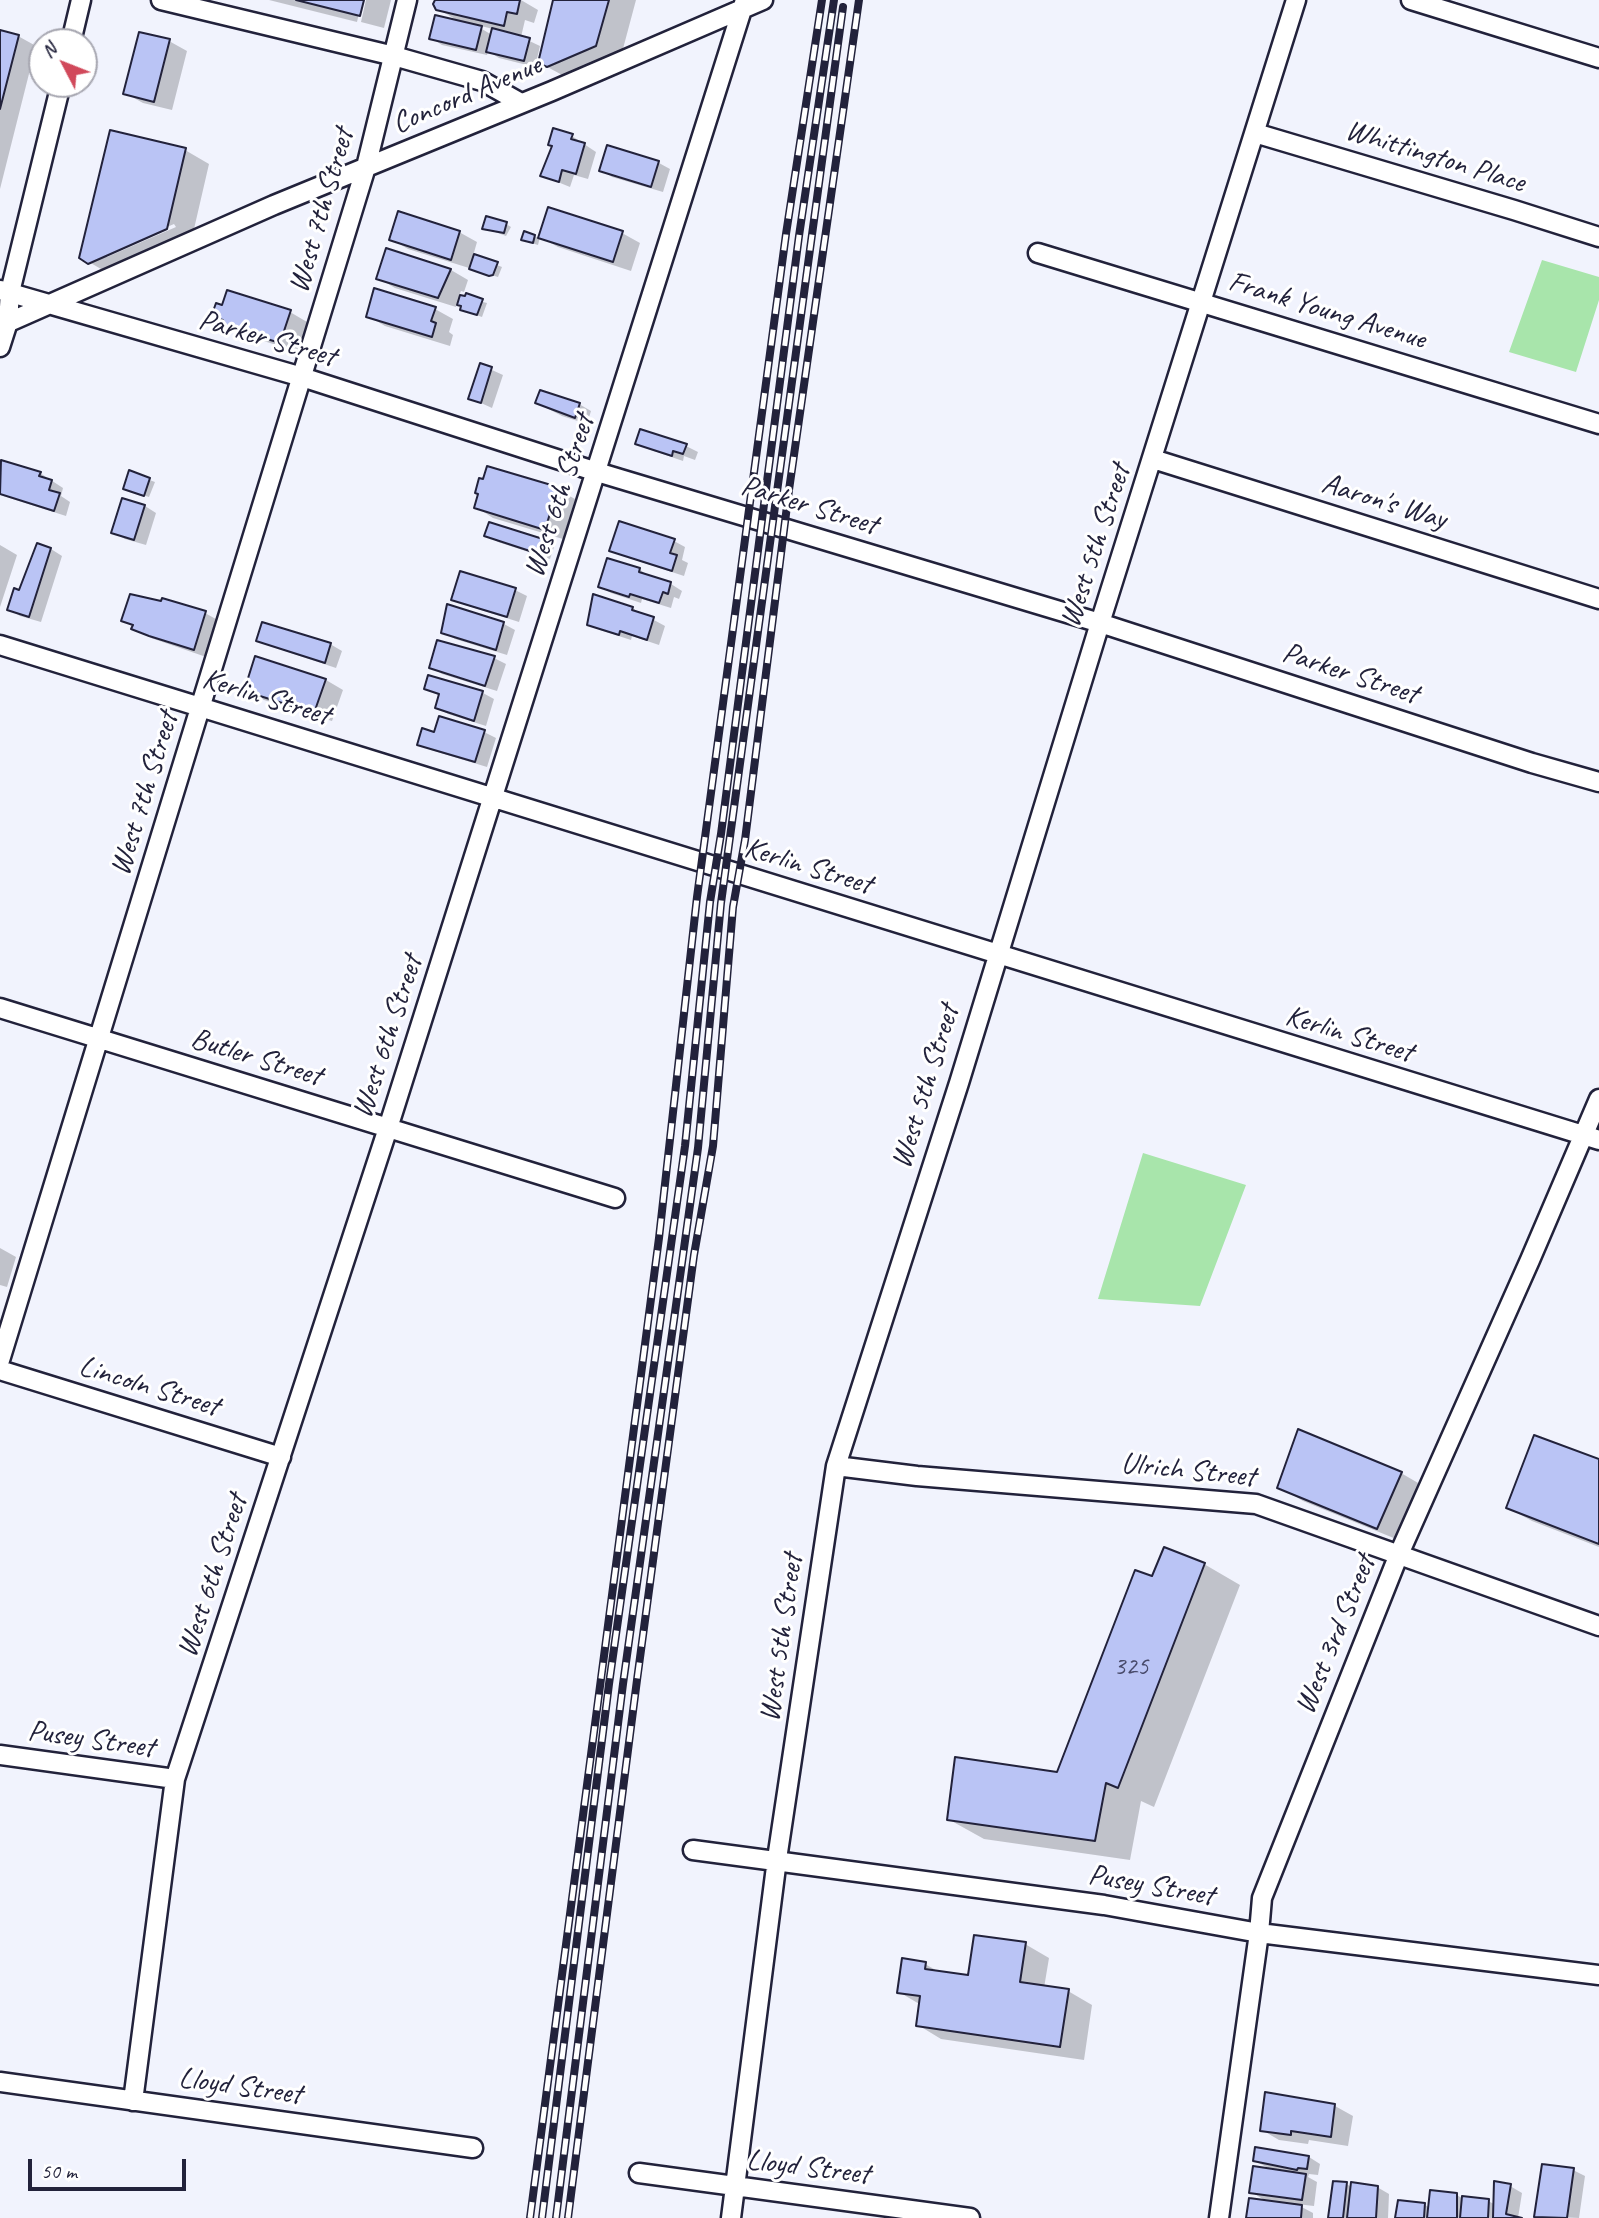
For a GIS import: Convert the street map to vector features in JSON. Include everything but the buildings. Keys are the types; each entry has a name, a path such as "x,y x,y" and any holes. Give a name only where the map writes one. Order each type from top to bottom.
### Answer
{"street":[{"path":"74,28 81,0"},
{"path":"160,0 394,56 482,81 521,103"},
{"name":"West 7th Street","path":"0,1360 366,167 407,0"},
{"name":"Concord Avenue","path":"4,324 274,205 521,103 744,4 763,0"},
{"name":"West 5th Street","path":"732,2218 777,1859 836,1466 959,1083 996,955 1296,0"},
{"path":"1411,0 1599,58"},
{"name":"West 6th Street","path":"133,2101 175,1779 388,1128 744,4"},
{"path":"0,347 5,291 57,98"},
{"name":"Whittington Place","path":"1255,133 1599,237"},
{"name":"Frank Young Avenue","path":"1038,253 1599,424"},
{"name":"Parker Street","path":"5,291 302,377 597,471 1100,623 1532,763 1599,782"},
{"name":"Aaron's Way","path":"1153,458 1599,599"},
{"name":"Kerlin Street","path":"0,645 1591,1138"},
{"name":"Butler Street","path":"0,1008 615,1198"},
{"name":"West 3rd Street","path":"1219,2218 1262,1898 1399,1554 1591,1138 1599,1099"},
{"name":"Lincoln Street","path":"0,1370 281,1457"},
{"name":"Ulrich Street","path":"836,1466 918,1476 1256,1504 1599,1626"},
{"name":"Pusey Street","path":"0,1755 175,1779"},
{"name":"Pusey Street","path":"693,1850 777,1859 1104,1905 1259,1933 1599,1975"},
{"name":"Lloyd Street","path":"0,2082 473,2148"},
{"name":"Lloyd Street","path":"639,2173 970,2218"}],"green space":[{"path":"1542,260 1599,277 1599,300 1576,372 1509,352"},
{"path":"1143,1153 1246,1185 1200,1306 1098,1299"}],"railway":[{"path":"530,2218 659,1238 697,897 786,234 822,0"},
{"path":"542,2218 609,1684 685,1146 710,902 799,236 834,0"},
{"path":"568,2218 694,1255 713,1146 733,907 745,840 789,490 859,0"},
{"path":"556,2218 623,1684 698,1148 721,903 843,7"}]}
